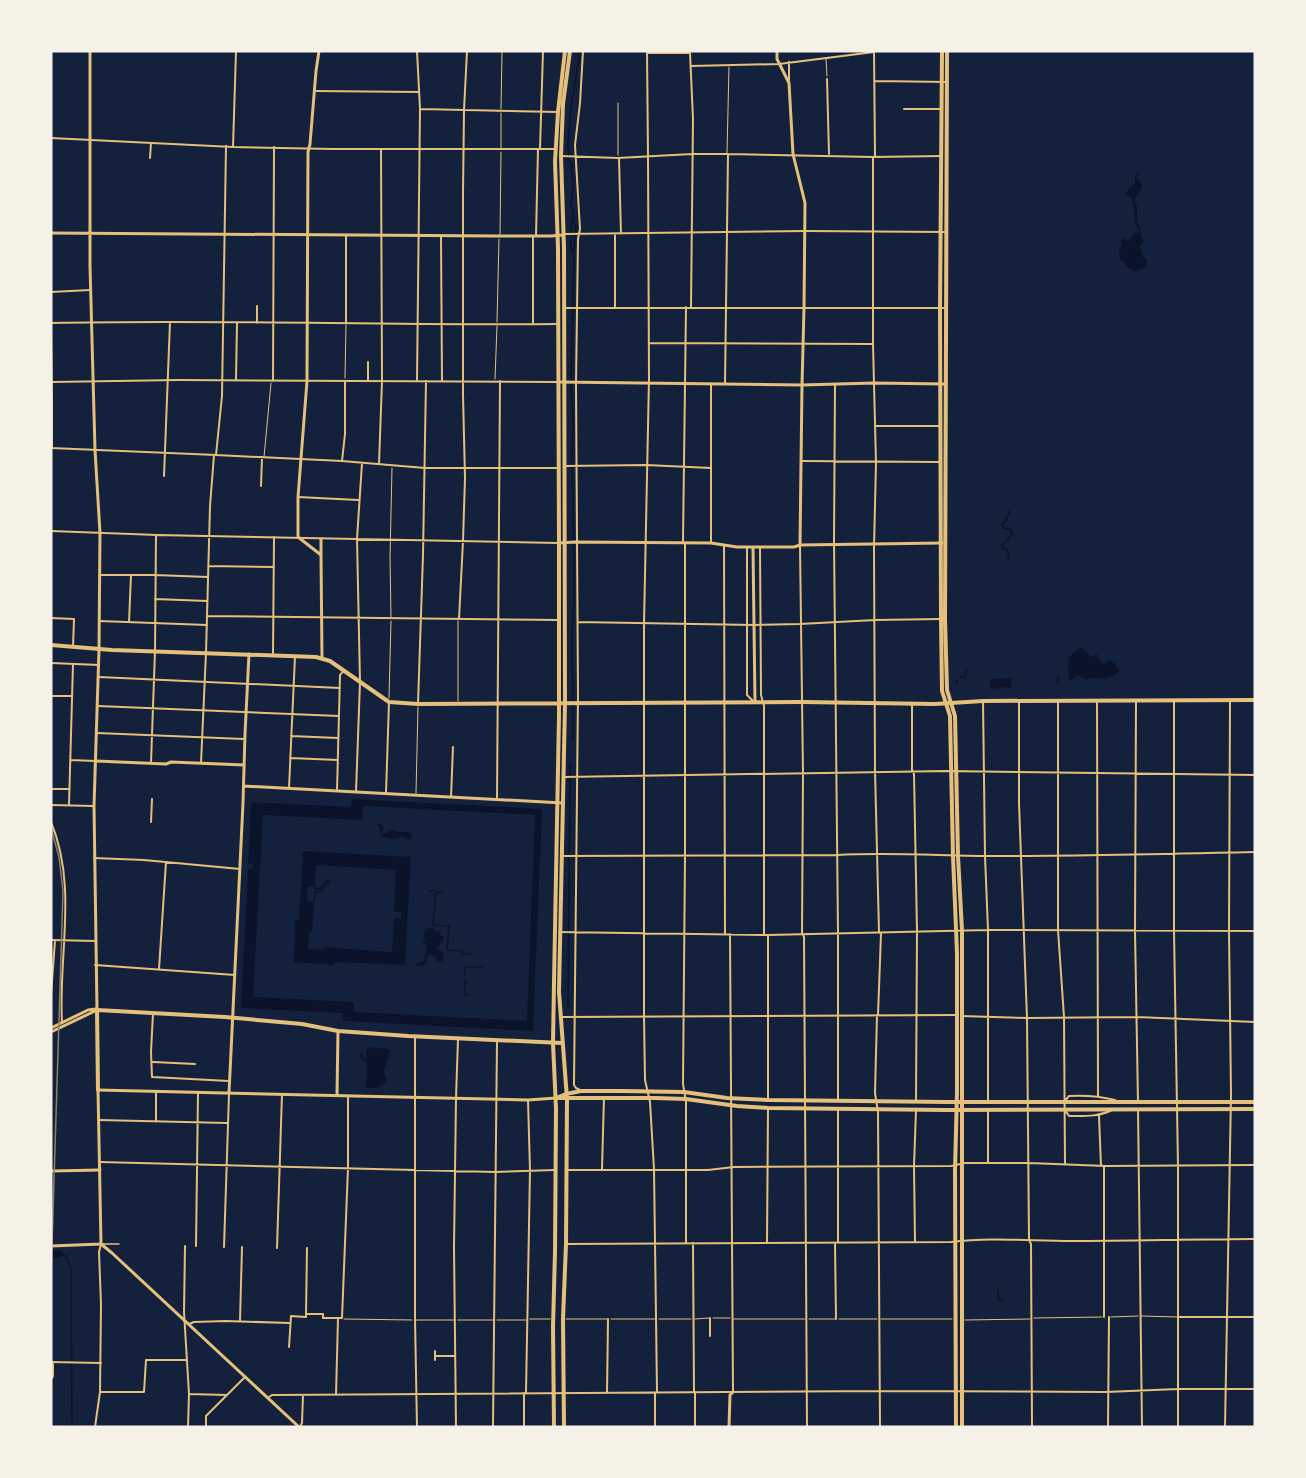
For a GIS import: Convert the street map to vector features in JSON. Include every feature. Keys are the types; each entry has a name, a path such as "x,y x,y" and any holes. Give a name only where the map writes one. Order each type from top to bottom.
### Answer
{"main road":[{"path":"554,1427 556,1098 553,1043 554,939 560,803 556,149 565,51"},
{"path":"564,1427 562,1320 566,1244 568,1096 562,1043 559,932 564,856 560,803 566,777 567,704 566,234 563,104 570,51"},
{"path":"943,232 945,51"},
{"path":"945,82 942,109 942,691 950,716 952,856 960,1015"},
{"path":"943,384 940,426 943,462"},
{"path":"943,619 947,690 955,716 962,931 959,1102 961,1241 956,1427"},
{"path":"51,645 322,658 344,670 389,702 418,704 1255,700"},
{"path":"98,1090 97,1010 302,1024 338,1031 562,1043"},
{"path":"556,1098 589,1091 648,1091 768,1100 876,1102 1255,1102"},
{"path":"568,1096 686,1099 768,1108 1255,1109"},
{"path":"959,1109 955,1165 955,1242 962,1427"}],"street":[{"path":"90,51 90,290 100,533 99,677 94,806 97,1010"},
{"path":"232,147 237,51"},
{"path":"298,537 298,497 307,381 309,147 319,51"},
{"path":"417,51 420,109 417,381"},
{"path":"459,619 463,541 463,149 467,51"},
{"path":"533,324 534,236 543,51"},
{"path":"583,51 575,145 578,234 575,383 578,622 573,932 574,1087 589,1091"},
{"path":"777,51 777,59 789,83"},
{"path":"690,66 779,64 874,51 873,344 876,463 874,544 877,853 879,932 881,934 876,1102 880,1427"},
{"path":"655,1427 657,1319 654,1169 649,1098 645,1080 644,1017 644,622 649,343 647,52 690,52 693,119 691,307"},
{"path":"789,62 793,154 805,203 800,624 807,1427"},
{"path":"827,79 829,155"},
{"path":"874,81 945,82"},
{"path":"315,91 419,92"},
{"path":"420,109 558,112"},
{"path":"904,109 942,109"},
{"path":"51,138 232,147 556,149"},
{"path":"150,158 151,143"},
{"path":"201,763 211,485 222,396 226,146"},
{"path":"272,381 274,147"},
{"path":"379,465 382,381 381,149"},
{"path":"563,156 619,158 692,154 942,156"},
{"path":"725,384 728,154"},
{"path":"619,158 621,234"},
{"path":"51,233 534,236 805,231 943,232"},
{"path":"615,234 615,308"},
{"path":"346,235 346,323"},
{"path":"441,236 442,382"},
{"path":"51,292 90,290"},
{"path":"257,306 257,323"},
{"path":"686,307 684,467 686,1243"},
{"path":"566,308 943,308"},
{"path":"164,476 170,322"},
{"path":"51,323 558,324"},
{"path":"236,381 237,323"},
{"path":"51,331 51,448 301,459 425,468 559,468"},
{"path":"649,343 873,344"},
{"path":"368,362 368,381"},
{"path":"52,382 222,380 943,384"},
{"path":"342,462 345,434 345,381"},
{"path":"418,704 424,541 426,381"},
{"path":"497,799 500,381"},
{"path":"711,384 711,543"},
{"path":"835,385 838,1101"},
{"path":"875,426 940,426"},
{"path":"261,486 263,457"},
{"path":"801,461 943,462"},
{"path":"356,792 360,682 357,539 362,463"},
{"path":"567,466 711,468"},
{"path":"298,497 359,500"},
{"path":"51,531 424,541 711,543 747,547 942,543"},
{"path":"151,763 156,535"},
{"path":"273,655 274,537"},
{"path":"298,537 321,555"},
{"path":"321,538 322,658"},
{"path":"724,545 725,934"},
{"path":"747,547 747,695 754,702"},
{"path":"753,547 754,702"},
{"path":"760,547 768,1100"},
{"path":"208,566 274,567"},
{"path":"100,575 208,577"},
{"path":"129,622 131,575"},
{"path":"155,599 208,601"},
{"path":"207,616 559,620"},
{"path":"51,618 74,619 73,647"},
{"path":"578,622 761,625 943,619"},
{"path":"99,621 207,625"},
{"path":"224,1247 227,1123 249,654"},
{"path":"289,788 295,656"},
{"path":"51,663 99,664"},
{"path":"69,806 73,664"},
{"path":"337,791 340,675 344,670"},
{"path":"754,673 761,673"},
{"path":"99,677 340,688"},
{"path":"51,696 72,696"},
{"path":"1058,700 1058,930 1064,1017 1065,1165"},
{"path":"1097,700 1098,1096"},
{"path":"1136,700 1135,931 1138,1103"},
{"path":"1174,700 1174,931 1179,1240 1178,1427"},
{"path":"1225,1427 1231,1102 1228,931 1230,700"},
{"path":"982,701 988,930 988,1102"},
{"path":"1019,701 1021,856 1028,1018 1032,1427"},
{"path":"386,793 389,702"},
{"path":"912,703 917,931 915,1102"},
{"path":"98,706 339,716"},
{"path":"97,733 245,739"},
{"path":"291,736 338,738"},
{"path":"451,797 453,747"},
{"path":"290,758 338,760"},
{"path":"70,760 244,765"},
{"path":"566,777 950,771 1255,775"},
{"path":"244,786 560,803"},
{"path":"51,789 69,789"},
{"path":"151,822 152,799"},
{"path":"51,805 94,806"},
{"path":"51,822 64,864 66,890 62,1023"},
{"path":"564,856 764,856 877,853 1021,856 1255,852"},
{"path":"94,858 240,869"},
{"path":"159,969 166,862"},
{"path":"559,932 803,935 988,930 1255,931"},
{"path":"729,1427 730,1395 733,1392 730,934"},
{"path":"51,995 53,940 96,941"},
{"path":"95,965 235,975"},
{"path":"51,1030 88,1010 97,1010"},
{"path":"51,1030 97,1010"},
{"path":"153,1013 152,1077 229,1081"},
{"path":"563,1017 960,1015 1028,1018 1137,1017 1255,1022"},
{"path":"337,1096 338,1031"},
{"path":"415,1036 417,1427"},
{"path":"456,1427 454,1320 458,1039"},
{"path":"493,1427 497,1040"},
{"path":"153,1062 195,1064"},
{"path":"568,1096 574,1082"},
{"path":"95,1427 100,1392 101,1304 98,1090 528,1100 556,1098"},
{"path":"156,1092 156,1121"},
{"path":"196,1246 198,1092"},
{"path":"277,1248 282,1094"},
{"path":"289,1347 291,1316 306,1317 306,1314 323,1314 323,1318 342,1318 348,1168 348,1096"},
{"path":"1065,1102 1069,1096 1098,1096 1123,1103"},
{"path":"602,1169 604,1097"},
{"path":"524,1427 530,1170 528,1100"},
{"path":"767,1243 768,1108"},
{"path":"836,1319 838,1108"},
{"path":"915,1242 916,1109"},
{"path":"988,1109 988,1163"},
{"path":"1065,1109 1069,1116 1099,1116 1115,1109"},
{"path":"1138,1109 1142,1427"},
{"path":"1099,1116 1103,1166 1108,1427"},
{"path":"99,1120 227,1123"},
{"path":"100,1162 495,1172 555,1170"},
{"path":"566,1170 708,1170 766,1166 914,1166 988,1163 1103,1166 1255,1165"},
{"path":"51,1171 100,1170"},
{"path":"566,1244 1255,1239"},
{"path":"693,1243 695,1427"},
{"path":"101,1244 299,1427 302,1423 303,1395"},
{"path":"51,1246 119,1244"},
{"path":"185,1246 184,1320 189,1394 188,1427"},
{"path":"240,1321 242,1247"},
{"path":"306,1314 307,1248"},
{"path":"1179,1317 1255,1317"},
{"path":"336,1395 338,1318"},
{"path":"710,1318 710,1336"},
{"path":"607,1393 608,1319"},
{"path":"189,1324 240,1321 290,1323"},
{"path":"435,1351 435,1358 455,1356"},
{"path":"100,1392 144,1392 146,1360 187,1360"},
{"path":"51,1380 52,1362 100,1363"},
{"path":"206,1427 207,1416 245,1377"},
{"path":"267,1398 272,1395 880,1391 1108,1392 1255,1389"},
{"path":"189,1394 227,1395"}],"lane":[{"path":"495,381 500,236 502,51"},
{"path":"826,57 827,79"},
{"path":"728,154 729,66"},
{"path":"618,103 619,158"},
{"path":"345,381 346,323"},
{"path":"263,457 272,381"},
{"path":"389,702 392,466"},
{"path":"458,705 459,619"},
{"path":"416,795 418,704"},
{"path":"562,1320 1179,1317"},
{"path":"342,1318 553,1319"}],"water":[{"path":"1139,172 1137,178 1142,184 1134,200 1137,206 1137,221 1144,240 1139,248 1147,260 1145,268 1135,271 1120,260 1119,252 1122,243 1120,241 1126,238 1129,241 1134,233 1140,231 1134,222 1132,198 1126,194 1135,183 1135,176"},
{"path":"1082,648 1091,657 1097,654 1104,664 1109,661 1114,663 1119,669 1118,673 1105,679 1084,679 1077,675 1069,680 1069,657"},
{"path":"1012,678 1011,689 990,687 992,679"},
{"path":"352,799 542,809 533,1031 343,1022 343,1013 241,1008 248,869 253,869 253,864 248,864 251,802 351,807","holes":["363,806 535,815 527,1021 354,1012 354,1002 253,997 263,815 362,820"]},
{"path":"379,823 383,826 382,835 392,830 410,832 412,836 409,840 403,837 393,839 382,837"},
{"path":"303,851 411,857 405,965 335,962 334,965 294,962 295,920 299,920","holes":["316,865 396,870 394,912 401,912 401,918 394,918 392,952 324,947 324,950 308,949 309,933 312,932 314,902 307,901 308,887 315,886"]},
{"path":"429,928 436,932 441,931 440,936 444,938 437,949 443,953 444,958 438,962 435,956 431,955 427,957 426,964 416,966 425,960 426,945 422,941 426,941 425,930"},
{"path":"372,1047 390,1051 384,1071 386,1079 384,1084 378,1088 366,1088 367,1064 361,1059 360,1054 362,1053 363,1059 367,1058 366,1051"}],"waterway":[{"path":"573,739 573,418 571,387 574,255 571,247 571,226 574,218 571,204 574,182 568,144 580,51"},
{"path":"573,223 576,225 574,250"},
{"path":"1008,559 1009,553 1002,548 1012,534 1011,530 1003,528 1002,524 1006,521 1009,511"},
{"path":"960,677 965,677 966,670"},
{"path":"1058,676 1058,683"},
{"path":"568,1007 570,764"},
{"path":"315,886 315,889 320,889 328,880"},
{"path":"314,902 315,892 321,892 330,882"},
{"path":"430,891 434,890"},
{"path":"435,909 435,893 442,892"},
{"path":"434,911 433,925 449,926 447,950 472,954"},
{"path":"465,975 465,967 482,967"},
{"path":"465,979 465,995 471,995"},
{"path":"51,1254 59,1254"},
{"path":"59,1254 66,1256 71,1269 72,1427"},
{"path":"998,1290 999,1301 1003,1300"}],"railway":[{"path":"51,828 59,857 63,891 51,1277"}]}
